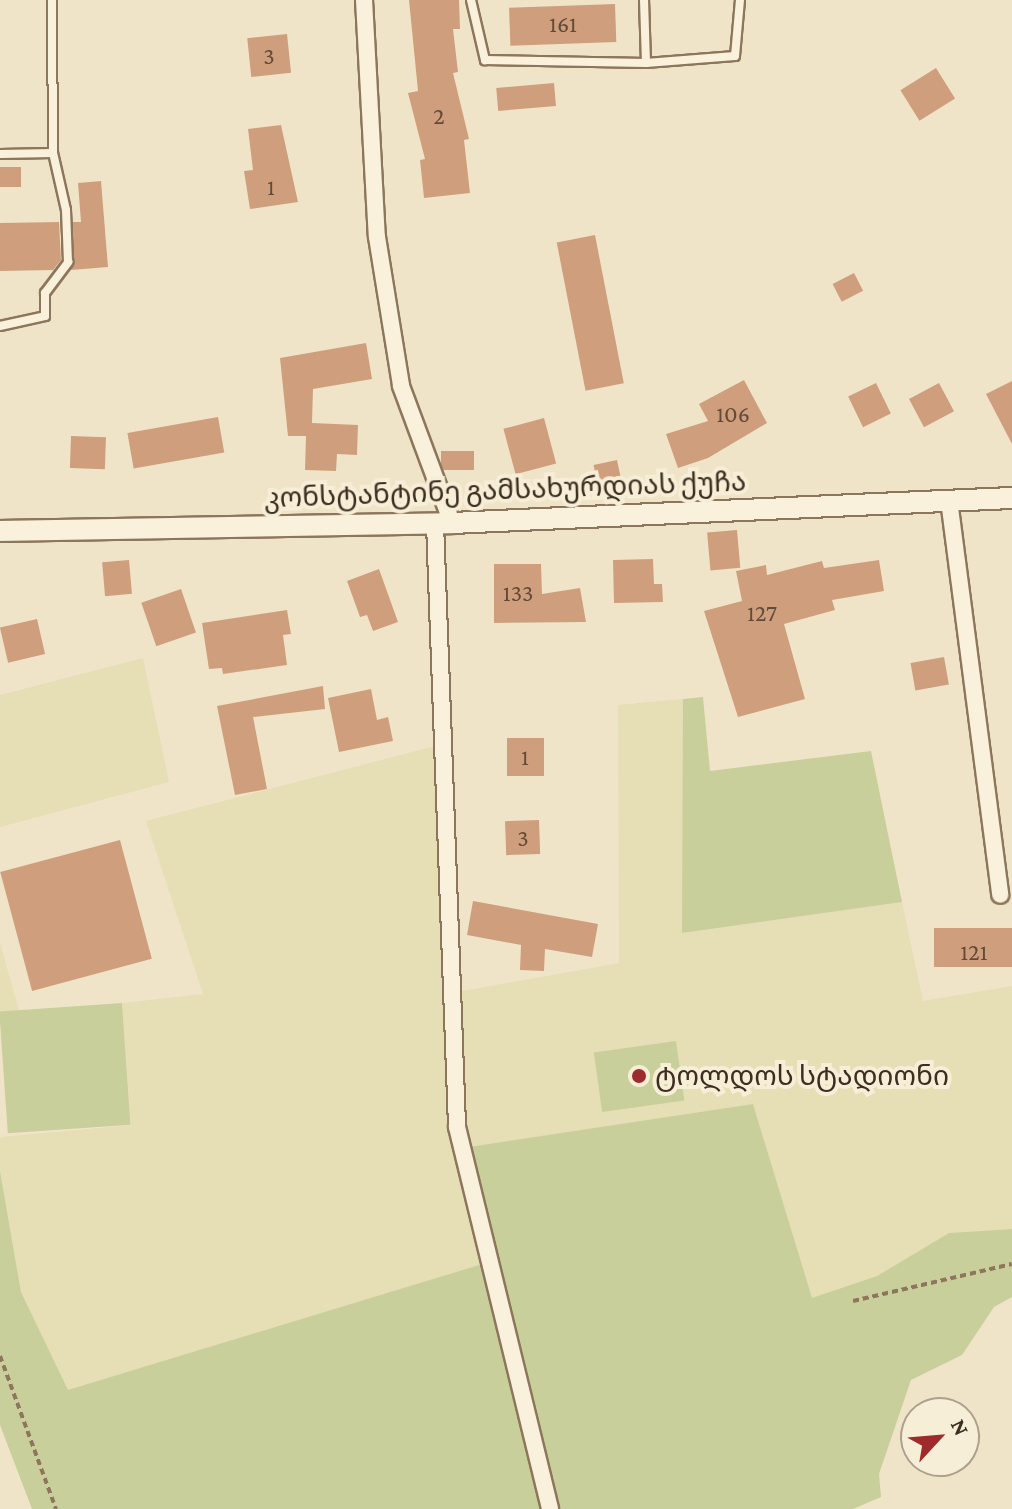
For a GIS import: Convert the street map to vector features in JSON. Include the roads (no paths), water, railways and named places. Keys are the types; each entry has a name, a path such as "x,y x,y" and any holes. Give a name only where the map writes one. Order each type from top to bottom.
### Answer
{"street":[{"path":"364,0 377,237 401,386 444,523 457,1127 550,1509"},
{"name":"კონსტანტინე გამსახურდიას ქუჩა","path":"0,531 444,523 1012,498"},
{"path":"949,500 1000,895"}],"lane":[{"path":"0,326 45,316 45,293 68,262 66,210 53,153 52,0"},
{"path":"471,0 485,60 646,63 735,56 740,0"},
{"path":"644,0 646,63"},
{"path":"0,154 53,153"}],"place":[{"name":"ტოლდოს სტადიონი","path":"639,1076"}]}
